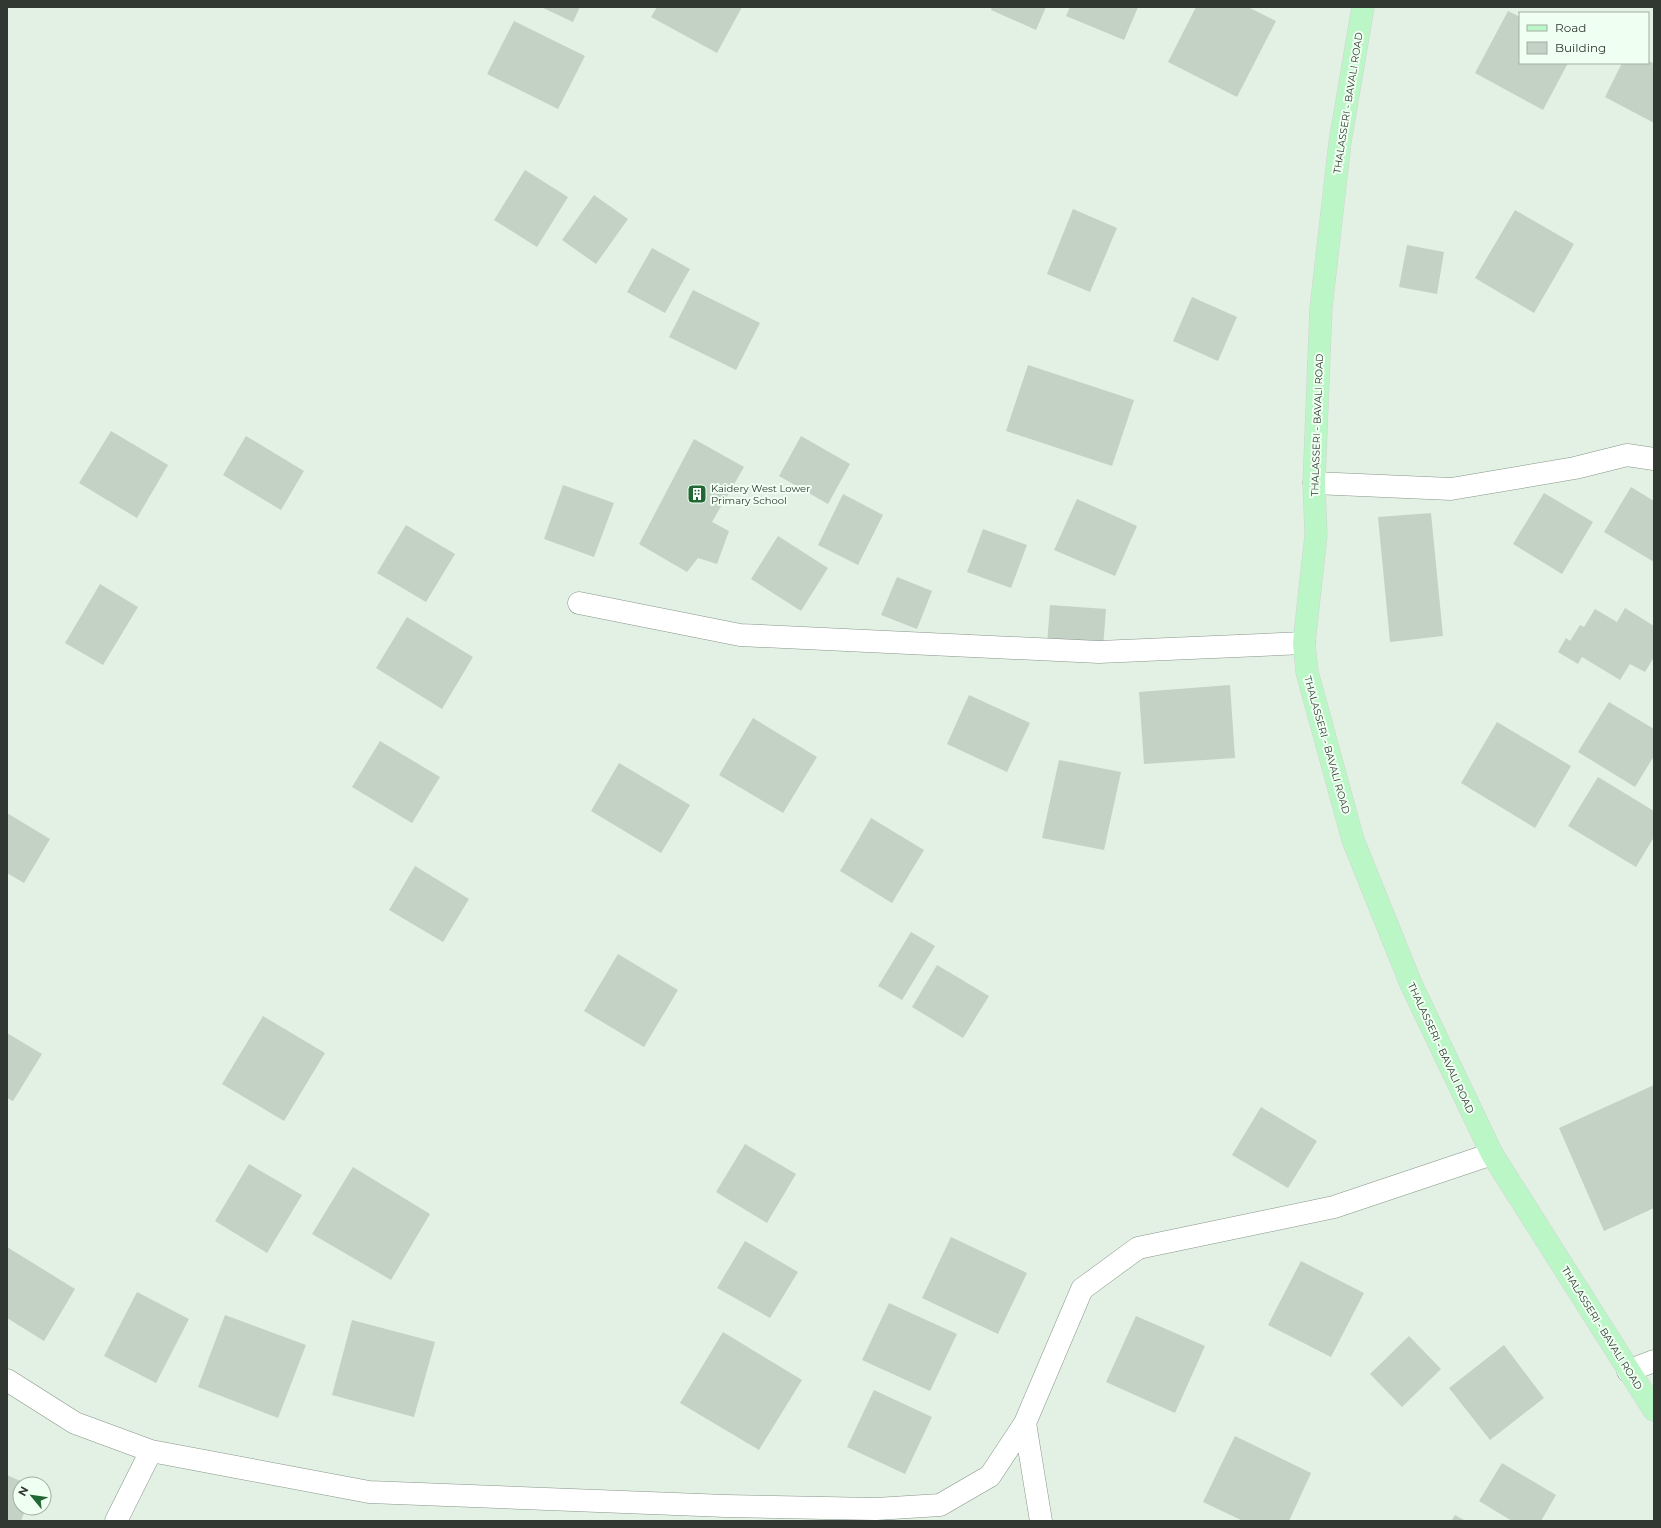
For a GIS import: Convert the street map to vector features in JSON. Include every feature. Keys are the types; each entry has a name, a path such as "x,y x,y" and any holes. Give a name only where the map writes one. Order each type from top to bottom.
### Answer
{"main road":[{"name":"THALASSERI - BAVALI ROAD","path":"1363,7 1340,142 1321,308 1314,483 1316,535 1304,643 1307,672 1354,840 1411,984 1492,1154 1558,1255 1628,1371 1654,1410"}],"street":[{"path":"1314,483 1451,490 1575,468 1627,455 1654,459"},
{"path":"579,603 740,635 1099,652 1304,643"},
{"path":"7,1380 76,1423 151,1451 369,1492 726,1514 876,1509 940,1504 990,1476 1025,1423 1082,1289 1138,1248 1334,1207 1492,1154"},
{"path":"1628,1371 1654,1361"},
{"path":"1025,1423 1041,1521"},
{"path":"116,1521 151,1451"}],"building":[{"path":"541,7 580,7 573,22"},
{"path":"657,7 742,7 717,53 651,17"},
{"path":"992,7 1046,7 1036,30 991,10"},
{"path":"1070,7 1138,7 1124,40 1066,16"},
{"path":"1196,7 1248,7 1276,21 1237,97 1168,62"},
{"path":"1508,11 1519,16 1519,64 1567,64 1543,110 1475,73"},
{"path":"514,21 585,56 558,109 487,74"},
{"path":"1649,61 1654,64 1654,123 1605,97 1622,64 1649,64"},
{"path":"525,170 568,197 537,247 494,220"},
{"path":"594,195 628,219 596,264 562,240"},
{"path":"1073,209 1117,228 1090,292 1047,274"},
{"path":"1515,210 1574,244 1534,313 1475,278"},
{"path":"1407,245 1444,252 1437,294 1399,287"},
{"path":"652,248 690,269 665,313 627,292"},
{"path":"693,290 760,323 736,370 669,337"},
{"path":"1192,297 1237,317 1218,361 1173,341"},
{"path":"1028,365 1134,400 1112,466 1006,431"},
{"path":"111,431 168,465 137,518 79,483"},
{"path":"246,436 304,471 281,510 223,475"},
{"path":"801,436 850,464 828,504 779,476"},
{"name":"Kaidery West Lower Primary School","path":"694,439 744,467 712,522 729,531 717,564 698,558 687,572 639,544"},
{"path":"563,485 614,503 594,557 544,539"},
{"path":"1631,487 1654,501 1654,562 1604,532"},
{"path":"1544,493 1593,522 1562,574 1513,544"},
{"path":"843,494 883,515 858,565 818,545"},
{"path":"1077,499 1137,526 1115,576 1054,550"},
{"path":"1431,513 1443,636 1390,642 1378,517"},
{"path":"406,525 455,554 426,602 377,573"},
{"path":"983,529 1027,545 1011,588 967,572"},
{"path":"778,536 828,568 801,611 751,579"},
{"path":"897,577 932,591 917,629 881,615"},
{"path":"100,584 138,607 103,665 65,643"},
{"path":"1050,605 1106,609 1103,648 1047,645"},
{"path":"1625,608 1654,626 1654,657 1645,672 1630,664 1620,680 1582,657 1578,664 1558,652 1566,638 1570,641 1580,625 1584,627 1595,609 1617,622"},
{"path":"407,617 473,657 442,709 376,668"},
{"path":"1230,685 1235,758 1144,764 1139,692"},
{"path":"969,695 1030,723 1007,772 947,744"},
{"path":"1609,702 1654,729 1654,756 1635,787 1578,752"},
{"path":"753,718 817,757 783,813 719,775"},
{"path":"1497,722 1571,766 1535,828 1461,783"},
{"path":"380,741 440,777 412,823 352,787"},
{"path":"1059,760 1121,772 1104,850 1042,838"},
{"path":"619,763 690,805 661,853 591,811"},
{"path":"1598,777 1654,811 1654,837 1636,867 1568,826"},
{"path":"7,813 50,839 24,883 7,873"},
{"path":"871,818 924,850 892,903 840,871"},
{"path":"415,866 469,899 443,942 389,910"},
{"path":"911,932 935,946 902,1000 878,986"},
{"path":"618,954 678,990 644,1047 584,1011"},
{"path":"937,965 989,996 963,1038 912,1007"},
{"path":"263,1016 325,1053 284,1121 222,1084"},
{"path":"7,1033 42,1054 13,1101 7,1098"},
{"path":"1654,1085 1654,1208 1604,1231 1559,1128"},
{"path":"1261,1107 1317,1141 1288,1188 1232,1155"},
{"path":"745,1144 796,1174 767,1223 716,1192"},
{"path":"249,1164 302,1195 267,1253 215,1221"},
{"path":"353,1167 430,1214 391,1280 312,1234"},
{"path":"951,1237 1027,1273 998,1334 922,1298"},
{"path":"745,1241 798,1272 770,1318 717,1288"},
{"path":"7,1247 75,1289 44,1341 7,1318"},
{"path":"1301,1261 1364,1293 1331,1357 1268,1325"},
{"path":"137,1292 189,1319 156,1383 104,1356"},
{"path":"889,1303 957,1334 930,1391 862,1360"},
{"path":"225,1315 306,1345 278,1418 198,1387"},
{"path":"1136,1316 1205,1346 1175,1413 1106,1382"},
{"path":"352,1320 435,1342 414,1417 332,1395"},
{"path":"723,1332 802,1380 759,1450 680,1403"},
{"path":"1409,1336 1441,1369 1402,1407 1370,1374"},
{"path":"1504,1345 1544,1398 1490,1440 1449,1388"},
{"path":"874,1390 932,1417 905,1474 847,1447"},
{"path":"1235,1436 1311,1473 1289,1521 1243,1521 1203,1502"},
{"path":"1502,1463 1556,1495 1541,1521 1512,1521 1479,1501"},
{"path":"7,1475 12,1477 12,1516 23,1516 21,1521 7,1521"},
{"path":"1455,1515 1466,1521 1451,1521"}],"place":[{"name":"Kaidery West Lower Primary School","path":"697,494"}]}
